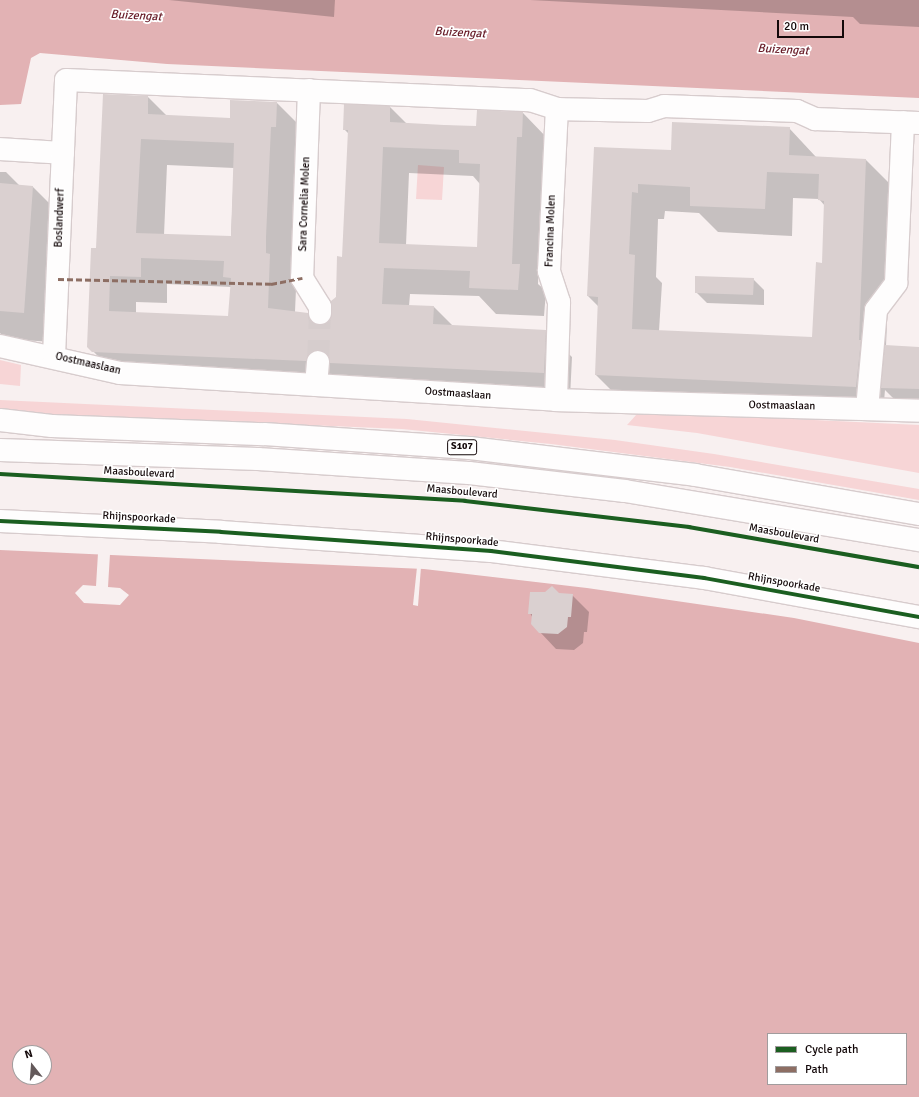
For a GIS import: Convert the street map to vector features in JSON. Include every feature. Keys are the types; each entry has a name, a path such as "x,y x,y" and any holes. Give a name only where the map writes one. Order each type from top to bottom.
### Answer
{"street":[{"name":"Boslandwerf","path":"54,356 66,80 309,90"},
{"path":"309,90 530,100 557,109 648,111 664,106 680,106 797,111 815,119 911,122 896,283 876,310 867,409"},
{"name":"Sara Cornelia Molen","path":"309,90 302,278 320,307 320,313"},
{"name":"Francina Molen","path":"556,400 559,302 549,271 557,109"},
{"path":"0,149 63,154"},
{"name":"Oostmaaslaan","path":"0,346 54,356 120,372 556,400 919,411"},
{"path":"316,384 318,362"},
{"name":"S107","path":"0,420 52,426 264,434 470,448 695,475 919,514"},
{"name":"Maasboulevard","path":"0,450 258,459 469,473 625,491 919,540"},
{"name":"Rhijnspoorkade","path":"0,521 221,532 491,551 704,578 919,617"}],"shaded area":[{"path":"418,165 444,167 442,200 416,199"},
{"path":"0,360 21,365 20,386 0,384"},
{"path":"0,400 407,419 615,440 714,454 919,489 919,500 730,467 551,444 402,429 24,413 0,410"},
{"path":"649,412 919,425 919,473 697,433 627,425 637,414"}],"water":[{"name":"Buizengat","path":"0,0 919,0 919,98 167,64 40,53 31,58 21,104 0,105"},
{"path":"0,550 424,569 587,588 794,618 919,643 919,1097 0,1097"}],"pier":[{"path":"98,553 110,554 108,587 120,588 129,595 120,605 84,603 75,593 83,585 96,586"},
{"path":"417,567 421,567 418,606 413,605"}],"building":[{"path":"103,94 148,96 148,114 230,118 230,100 277,102 276,127 271,127 266,237 266,253 270,254 268,308 308,313 309,320 320,325 331,319 331,301 336,297 337,256 342,257 348,130 343,130 344,104 390,106 390,122 444,125 476,126 477,110 523,112 522,137 517,137 512,264 520,264 518,290 469,288 470,271 384,268 382,304 434,306 433,324 546,330 544,373 330,363 325,352 319,350 308,355 306,361 92,352 87,347 91,248 96,248","holes":["141,139 234,143 231,236 136,233","383,147 459,150 459,163 480,164 477,247 379,243","141,258 224,261 223,277 231,278 228,316 109,311 110,276 141,277"]},
{"path":"672,122 790,127 789,155 866,159 859,340 861,340 856,387 595,375 598,297 587,296 594,147 671,150","holes":["767,172 819,174 818,200 824,201 822,263 816,262 812,337 632,329 635,255 629,254 632,192 638,193 638,184 690,187 690,206 765,209"]},
{"path":"0,183 33,186 24,313 0,311"},
{"path":"695,276 754,278 753,295 695,293"},
{"path":"885,345 919,347 919,389 881,388"},
{"path":"552,586 559,593 573,594 571,617 568,617 567,627 558,634 539,633 531,624 532,614 528,614 530,592 545,592"}],"tunnel":[{"path":"318,362 320,313"}],"marked path":[{"path":"58,279 271,284 302,278"}],"cycle path":[{"path":"0,474 465,501 689,527 919,567"},
{"path":"0,521 221,532 491,551 704,578 919,617"}]}
